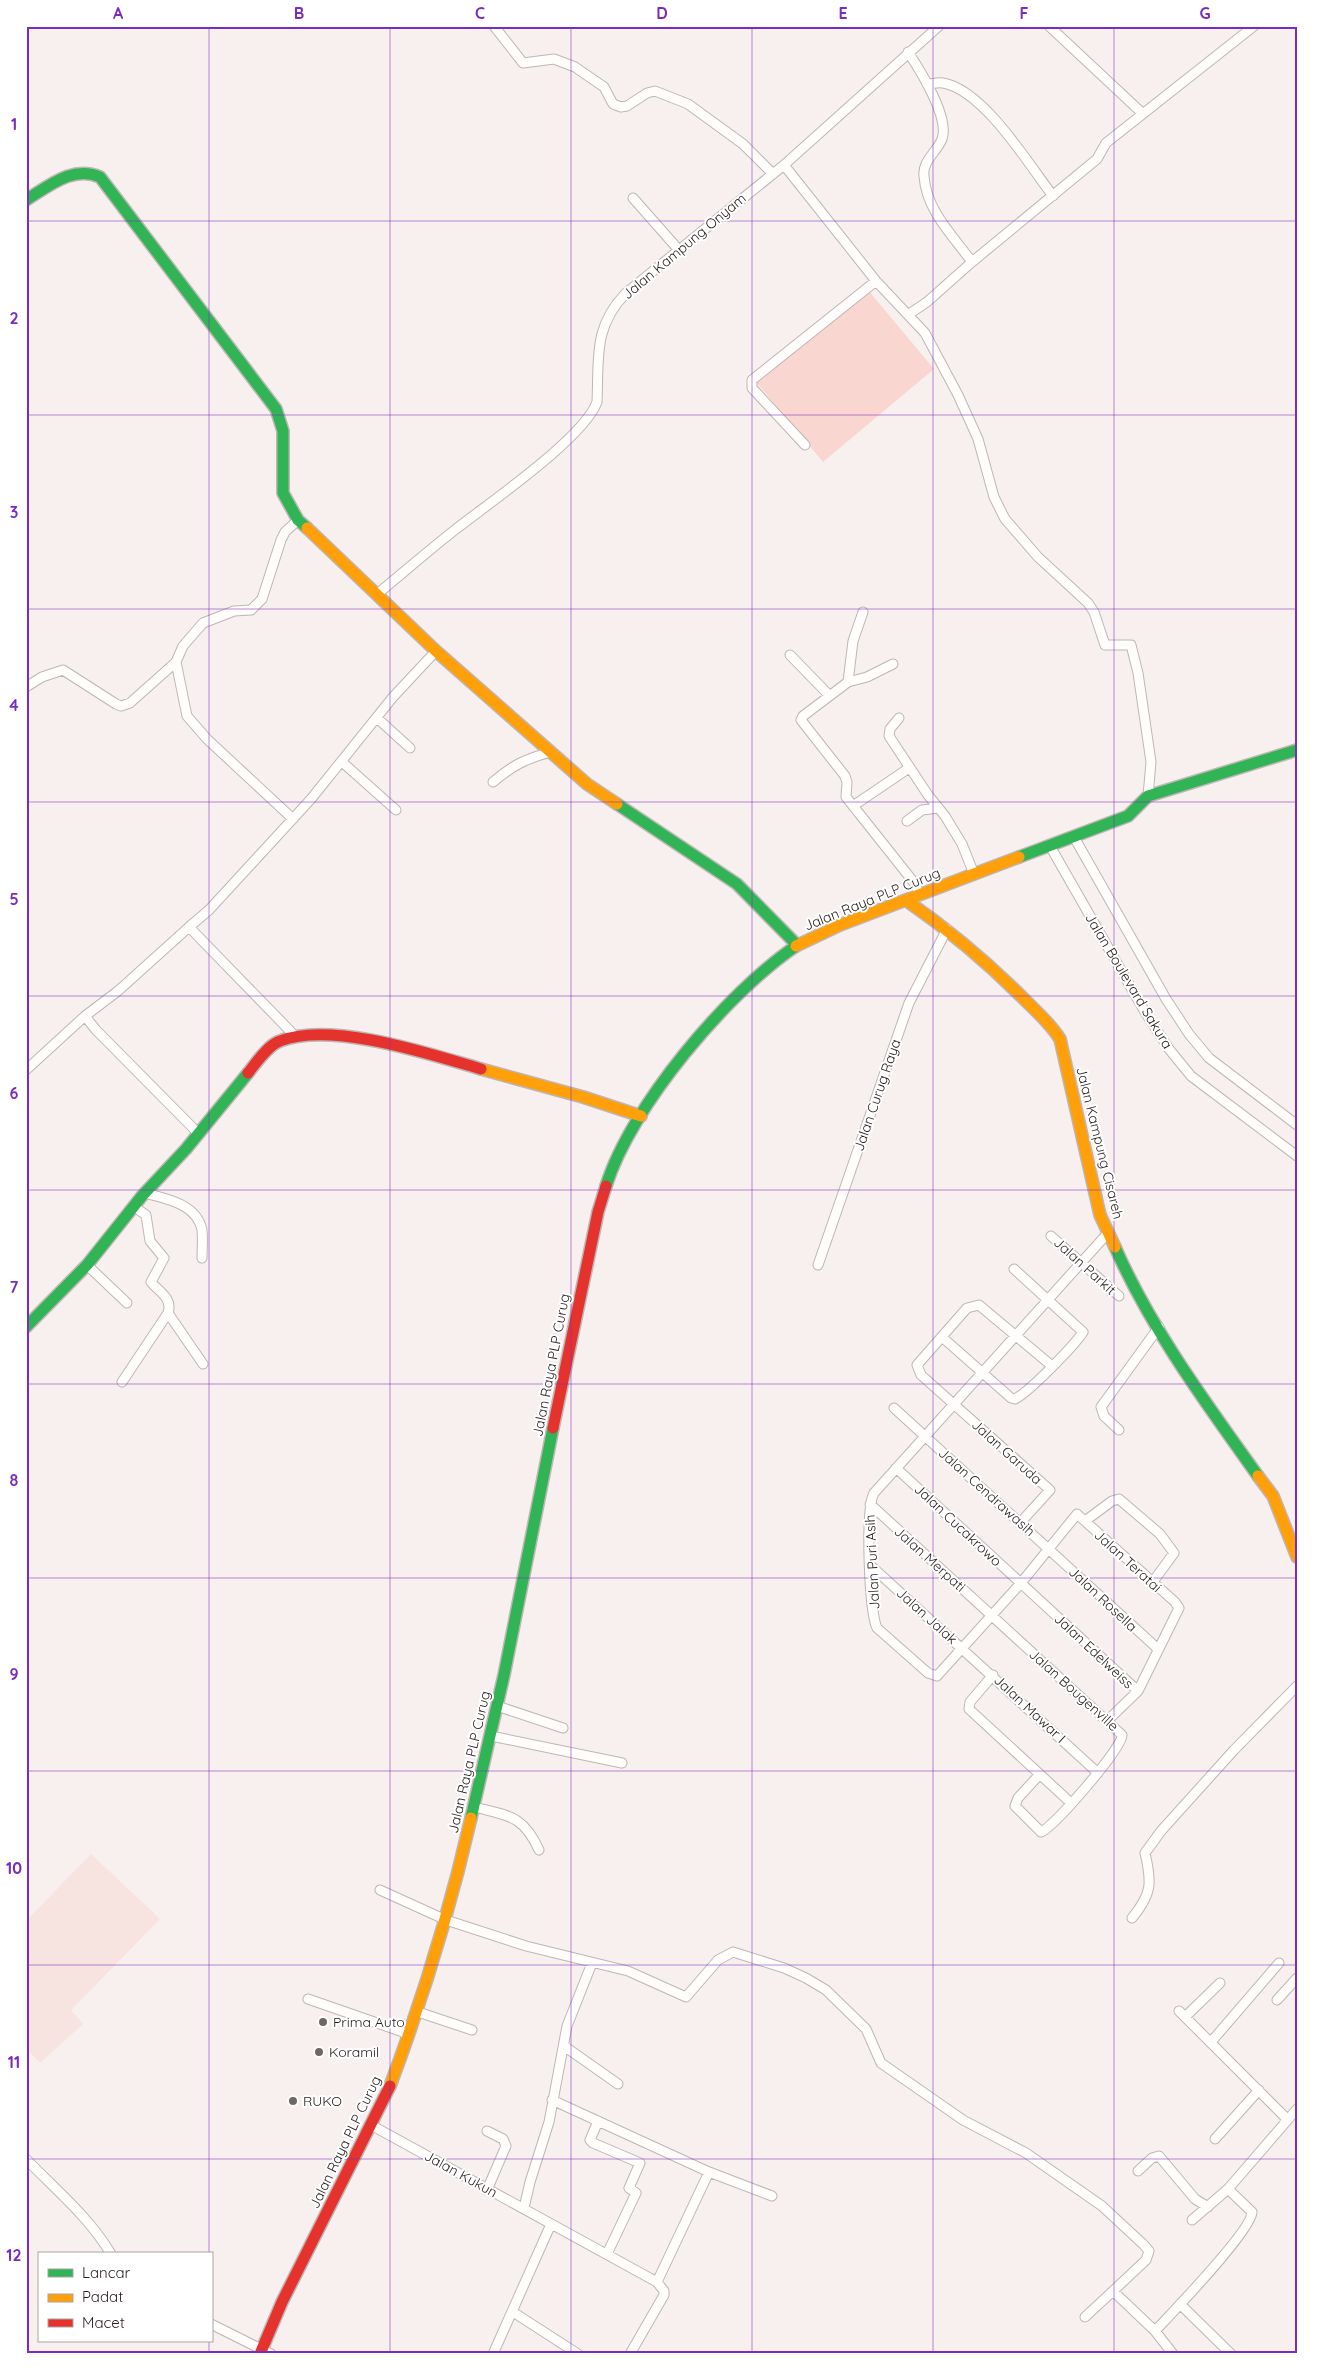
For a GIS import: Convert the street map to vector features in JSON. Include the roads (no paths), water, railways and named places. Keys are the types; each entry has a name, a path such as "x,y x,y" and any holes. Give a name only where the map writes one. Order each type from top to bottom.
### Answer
{"main road":[{"path":"26,200 80,172 96,174 276,409 283,431 282,493 298,520 436,651 586,784 737,884 750,895 797,945"},
{"name":"Jalan Raya PLP Curug","path":"264,2353 282,2302 398,2067 418,2012 446,1920 491,1736 598,1212 617,1156 640,1116 700,1037 725,1009 754,979 797,945 840,925 1128,816 1148,796 1297,750"},
{"name":"Jalan Kampung Cisareh","path":"907,901 974,951 1044,1018 1060,1039 1100,1215 1107,1234 1132,1284 1202,1398 1273,1496 1297,1557"},
{"path":"26,1328 87,1265 144,1193 199,1134 269,1048 278,1040 296,1037 347,1036 407,1048 583,1097 640,1116"}],"street":[{"path":"494,26 523,64 554,59 574,66 604,87 613,104 617,106 627,106 655,91 688,104 743,144 773,174"},
{"name":"Jalan Kampung Onyam","path":"376,595 545,459 583,425 593,413 597,402 601,331 614,305 678,249 784,165 939,26"},
{"path":"1049,26 1142,113"},
{"path":"909,314 927,302 972,262 1097,159 1106,143 1254,26"},
{"path":"908,52 927,84 943,125 942,138 925,166 924,182 936,214 972,262"},
{"path":"927,84 942,83 948,85 968,96 995,118 1053,196"},
{"path":"784,165 876,281 925,333 958,395 978,439 994,497 1005,519 1038,557 1088,603 1105,645 1131,645 1138,673 1150,762 1148,796"},
{"path":"633,198 678,249"},
{"path":"805,445 752,388 752,380 876,281"},
{"path":"26,687 42,677 64,670 116,704 126,705 176,662 182,646 202,623 234,611 252,610 256,607 262,599 281,540 285,532 298,520"},
{"path":"848,682 853,641 863,612"},
{"path":"26,1070 85,1016 118,991 209,910 293,819 377,718 436,651"},
{"path":"790,655 829,695"},
{"path":"176,662 184,709 193,725 293,819"},
{"path":"893,664 867,677 848,682 803,716 801,720 845,776 847,782 846,797 916,885 919,896"},
{"path":"377,718 410,748"},
{"path":"899,718 890,729 889,736 962,844 974,874"},
{"path":"493,782 509,768 527,758 551,752"},
{"path":"342,762 396,810"},
{"path":"853,806 909,768"},
{"path":"907,821 922,810 938,808"},
{"name":"Jalan Boulevard Sakura","path":"1074,837 1166,999 1189,1034 1209,1058 1297,1125"},
{"name":"Jalan Boulevard Sakura","path":"1050,846 1144,1012 1169,1049 1191,1076 1297,1156"},
{"path":"189,927 296,1037"},
{"name":"Jalan Curug Raya","path":"818,1265 910,1003 947,929"},
{"path":"85,1016 96,1030 199,1134"},
{"path":"144,1193 182,1204 189,1211 200,1224 202,1231 202,1258"},
{"path":"122,1382 168,1313 170,1303 151,1282 164,1258 150,1241 146,1215 133,1206"},
{"name":"Jalan Puri Asih","path":"1077,1514 1020,1583 961,1646 937,1676 928,1673 884,1635 875,1624 870,1565 870,1504 874,1493 982,1370 1049,1300 1107,1234"},
{"name":"Jalan Parkit","path":"1050,1236 1119,1296"},
{"path":"87,1265 127,1303"},
{"path":"942,1337 982,1370 1006,1395 1015,1399 1022,1395 1052,1366 1082,1332 1014,1269"},
{"path":"954,1403 918,1370 917,1366 967,1308 973,1305 979,1305 1052,1366"},
{"path":"168,1313 202,1364"},
{"path":"1120,1430 1104,1416 1101,1407 1159,1327"},
{"name":"Jalan Garuda","path":"954,1403 1050,1490 1020,1523"},
{"name":"Jalan Cendrawasih","path":"894,1408 1049,1548"},
{"name":"Jalan Cucakrowo","path":"896,1468 1020,1583"},
{"path":"1085,1521 1112,1501 1119,1499 1160,1534 1174,1553 1152,1583"},
{"name":"Jalan Merpati","path":"870,1504 990,1614"},
{"name":"Jalan Teratai","path":"1077,1514 1179,1608 1158,1649"},
{"name":"Jalan Rosella","path":"1049,1548 1158,1649"},
{"name":"Jalan Jalak","path":"870,1565 961,1646"},
{"name":"Jalan Edelweiss","path":"1020,1583 1138,1691 1108,1720"},
{"name":"Jalan Bougenville","path":"990,1614 1108,1720 1123,1738 1098,1773"},
{"name":"Jalan Mawar I","path":"961,1646 1098,1773"},
{"path":"1138,1691 1158,1649"},
{"path":"993,1675 970,1702 969,1709 1071,1803"},
{"path":"1132,1918 1143,1905 1150,1890 1151,1878 1145,1853 1161,1831 1234,1750 1297,1686"},
{"path":"497,1706 563,1728"},
{"path":"491,1736 622,1763"},
{"path":"1040,1774 1018,1798 1016,1806 1038,1830 1044,1832 1098,1773"},
{"path":"474,1807 508,1816 521,1823 530,1830 539,1850"},
{"path":"380,1890 446,1920 526,1946 628,1972 686,1997 718,1960 733,1952 784,1968 820,1986 836,1998 866,2029 877,2056 885,2066 962,2120 1026,2152 1102,2206 1149,2251 1146,2260 1084,2317"},
{"path":"524,2208 549,2122 567,2026 592,1963"},
{"path":"1211,2042 1279,1964"},
{"path":"1277,2000 1297,1978"},
{"path":"1192,2220 1228,2189 1293,2115 1259,2090 1182,2014 1220,1983"},
{"path":"308,1999 404,2032 408,2037"},
{"path":"418,2012 472,2030"},
{"path":"564,2046 618,2084"},
{"path":"1215,2140 1259,2090"},
{"path":"552,2100 709,2172 772,2196"},
{"path":"598,2121 590,2140 640,2163 628,2188 636,2193 607,2254"},
{"name":"Jalan Kukun","path":"371,2125 657,2282"},
{"path":"487,2131 503,2139 506,2146 487,2190"},
{"path":"1138,2171 1152,2158 1158,2156 1195,2199 1208,2207"},
{"path":"26,2159 80,2212 101,2237 110,2252"},
{"path":"630,2354 664,2295 664,2290 657,2282 709,2172"},
{"path":"1155,2331 1238,2237 1252,2218 1252,2212 1228,2189"},
{"path":"493,2354 551,2224"},
{"path":"1113,2291 1155,2331 1173,2354"},
{"path":"1180,2304 1231,2354"},
{"path":"513,2312 578,2354"},
{"path":"212,2325 264,2353"}],"place":[{"name":"Prima Auto","path":"323,2022"},
{"name":"Koramil","path":"319,2052"},
{"name":"RUKO","path":"293,2101"}]}
